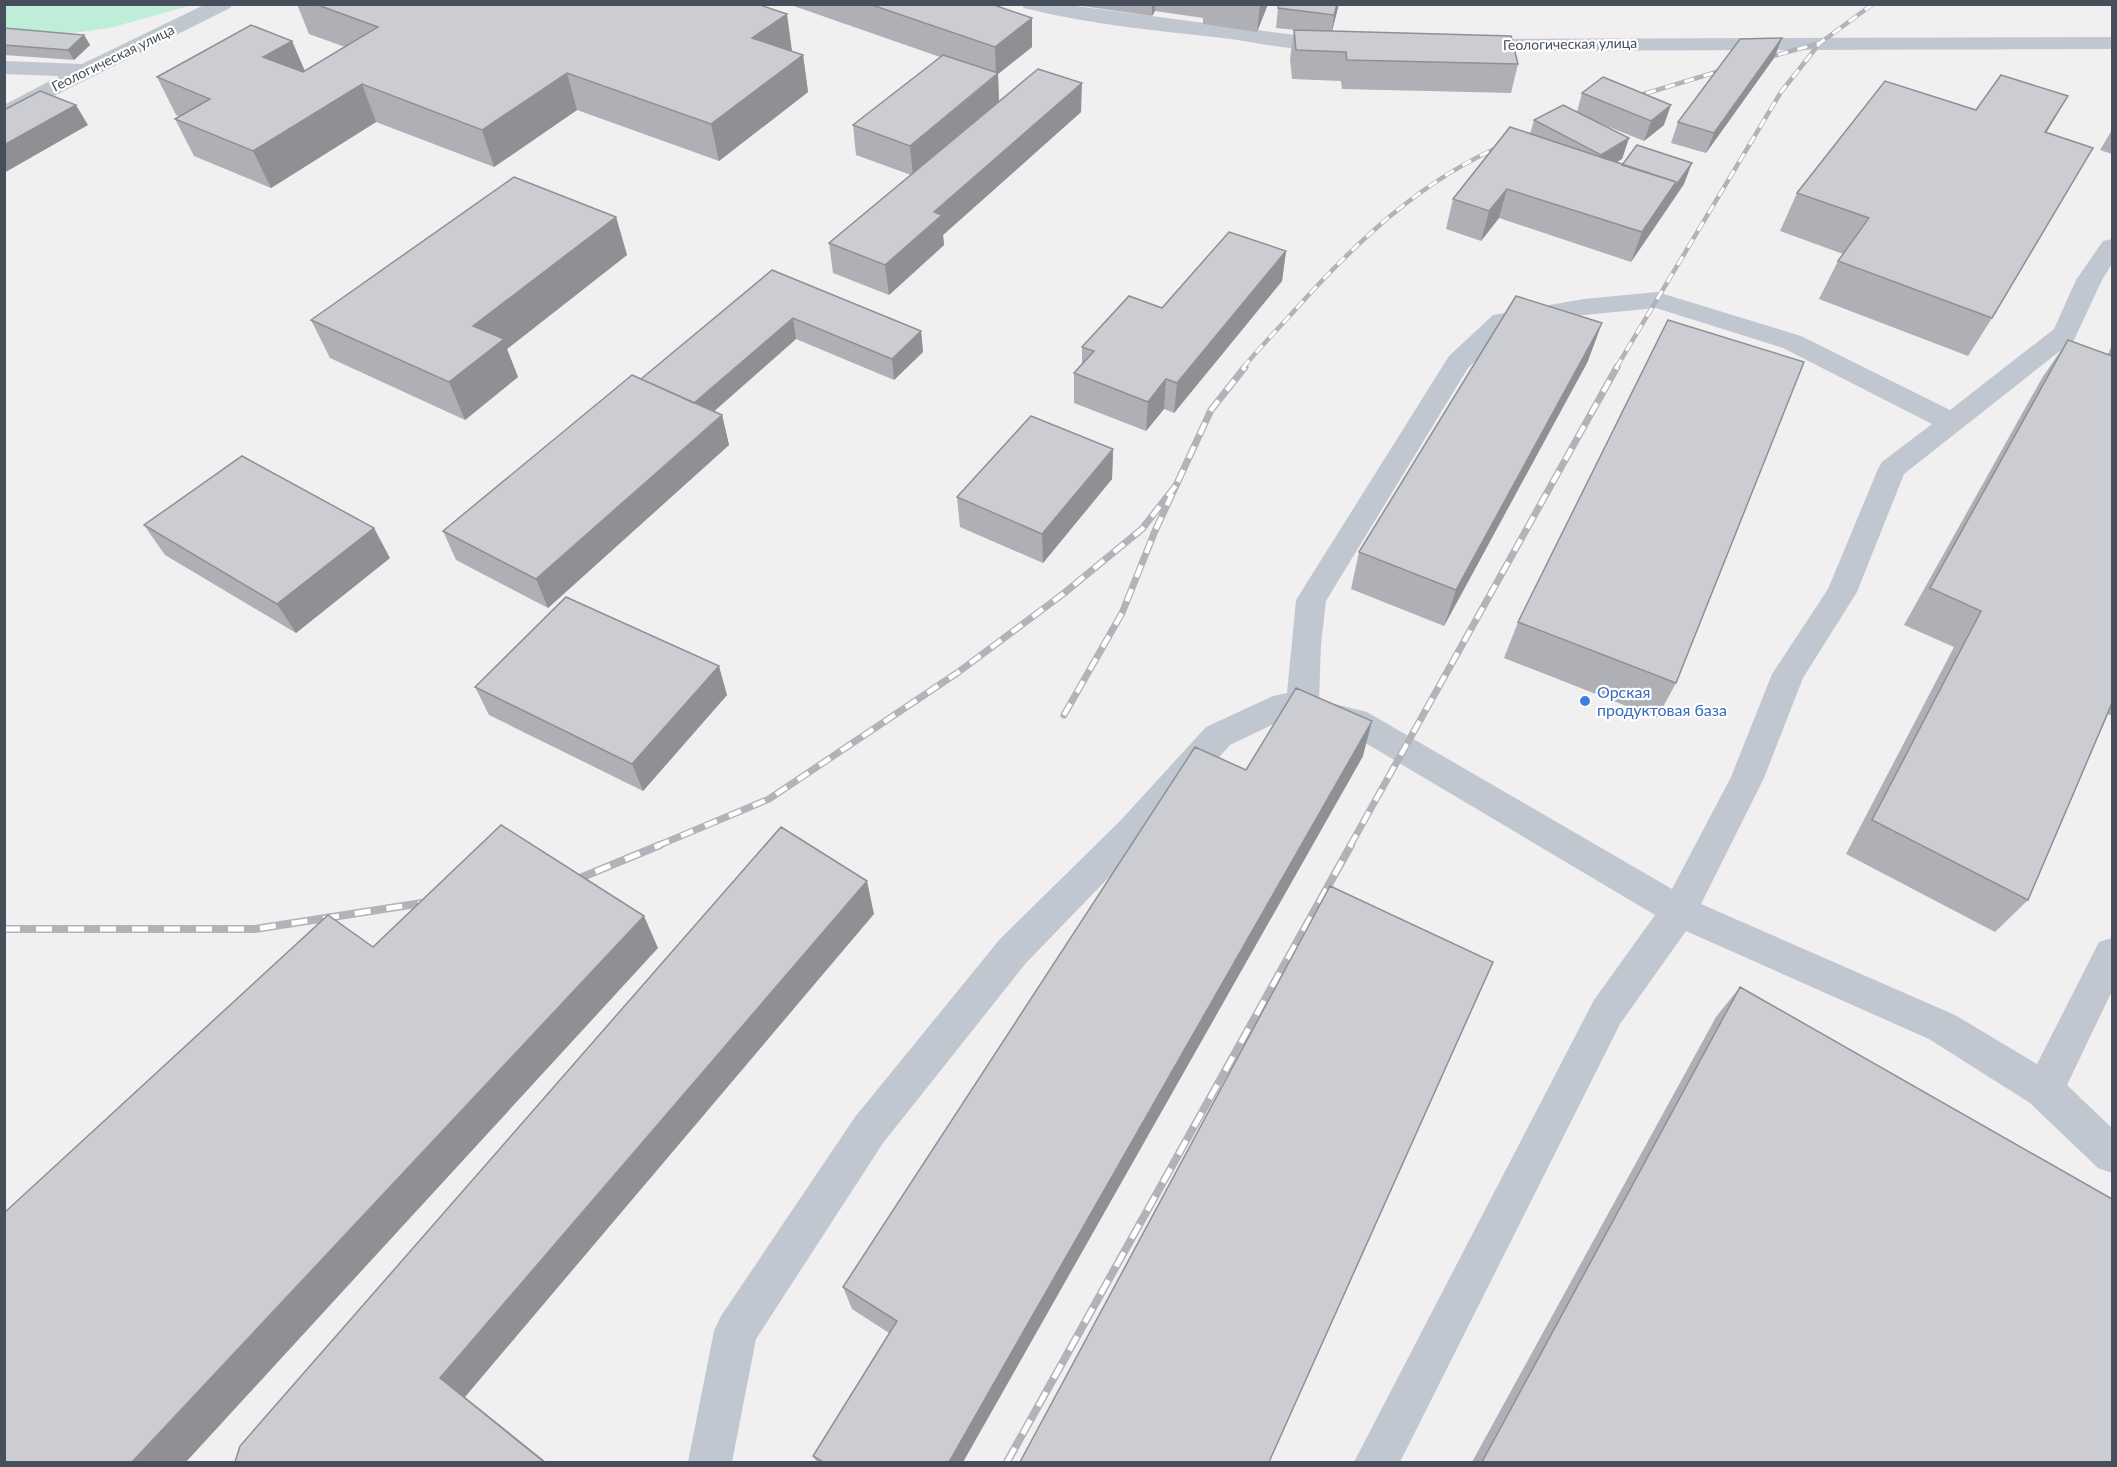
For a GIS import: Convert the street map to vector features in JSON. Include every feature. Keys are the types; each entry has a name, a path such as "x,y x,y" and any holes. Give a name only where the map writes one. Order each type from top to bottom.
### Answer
{"street":[{"name":"Геологическая улица","path":"4,114 85,71 223,4"},
{"path":"1031,4 1071,14 1283,39 1363,43"},
{"name":"Геологическая улица","path":"1443,45 2112,43"},
{"path":"4,67 85,71"},
{"path":"1376,1462 1607,1012 1679,911 1747,778 1788,674 1842,592 1892,469 2065,334 2089,280 2112,246"},
{"path":"1302,709 1305,644 1311,600 1458,362 1502,321 1584,307 1657,300 1792,342 1951,422"},
{"path":"710,1462 736,1330 868,1130 1013,951 1132,831 1218,736 1284,705 1354,721 1679,911 1942,1027 2044,1090 2112,1154"},
{"path":"2044,1090 2112,954"}],"green space":[{"path":"4,5 192,5 110,28 64,34 5,37"}],"building":[{"path":"315,4 757,4 787,14 752,38 803,55 711,124 567,73 482,130 362,84 253,151 175,119 210,99 157,77 251,25 292,41 263,57 303,72 378,27"},
{"path":"869,4 991,4 1032,18 995,47"},
{"path":"1279,4 1337,4 1334,15 1278,8"},
{"path":"4,28 84,35 68,50 4,45"},
{"path":"1294,30 1511,36 1518,64 1347,60 1346,52 1296,50"},
{"path":"1782,38 1714,133 1678,122 1740,39"},
{"path":"943,55 998,73 910,146 853,125"},
{"path":"1038,69 1082,83 934,212 942,215 885,265 829,243"},
{"path":"2001,75 2068,96 2045,132 2093,148 1992,318 1838,261 1869,218 1797,193 1885,81 1976,110"},
{"path":"1603,77 1671,105 1651,121 1582,93"},
{"path":"40,91 76,105 4,145 4,110"},
{"path":"1563,105 1629,138 1601,155 1534,120"},
{"path":"1510,127 1676,182 1642,232 1507,189 1489,211 1453,199"},
{"path":"1637,145 1692,163 1672,191 1676,182 1622,165"},
{"path":"514,177 616,217 473,326 504,339 449,382 311,320"},
{"path":"1229,232 1286,251 1177,383 1166,379 1148,402 1074,373 1094,351 1082,347 1129,296 1162,308"},
{"path":"772,270 921,331 892,359 793,318 694,403 641,379"},
{"path":"1516,296 1602,323 1456,590 1359,552"},
{"path":"1668,320 1804,362 1676,683 1518,622"},
{"path":"2068,340 2112,356 2112,703 2028,900 1872,820 1981,611 1930,588"},
{"path":"632,375 722,415 536,579 443,531"},
{"path":"1031,416 1113,449 1042,534 957,497"},
{"path":"242,456 374,528 277,604 144,525"},
{"path":"566,597 719,666 632,764 475,687"},
{"path":"1296,688 1372,721 949,1462 823,1462 813,1456 897,1321 843,1287 1195,747 1246,770"},
{"path":"501,825 644,916 132,1462 4,1462 4,1213 328,915 373,947"},
{"path":"781,827 867,881 440,1378 544,1462 235,1462 240,1446"},
{"path":"1330,886 1493,962 1269,1462 1020,1462"},
{"path":"1740,987 2112,1199 2112,1462 1482,1462"}],"railway":[{"path":"1820,43 1873,4"},
{"path":"1616,368 1781,92 1820,43"},
{"path":"1759,60 1820,43"},
{"path":"1627,99 1730,68"},
{"path":"1243,368 1318,285 1366,237 1418,194 1446,175 1506,144"},
{"path":"1176,485 1211,410 1245,367"},
{"path":"1350,846 1617,367"},
{"path":"657,846 769,799 957,673 1063,594 1142,529 1176,485"},
{"path":"1064,715 1122,613 1176,485"},
{"path":"565,881 580,878 660,845"},
{"path":"1007,1462 1351,845"},
{"path":"4,929 255,929 435,901"}],"place":[{"name":"Орская продуктовая база","path":"1585,701"}]}
